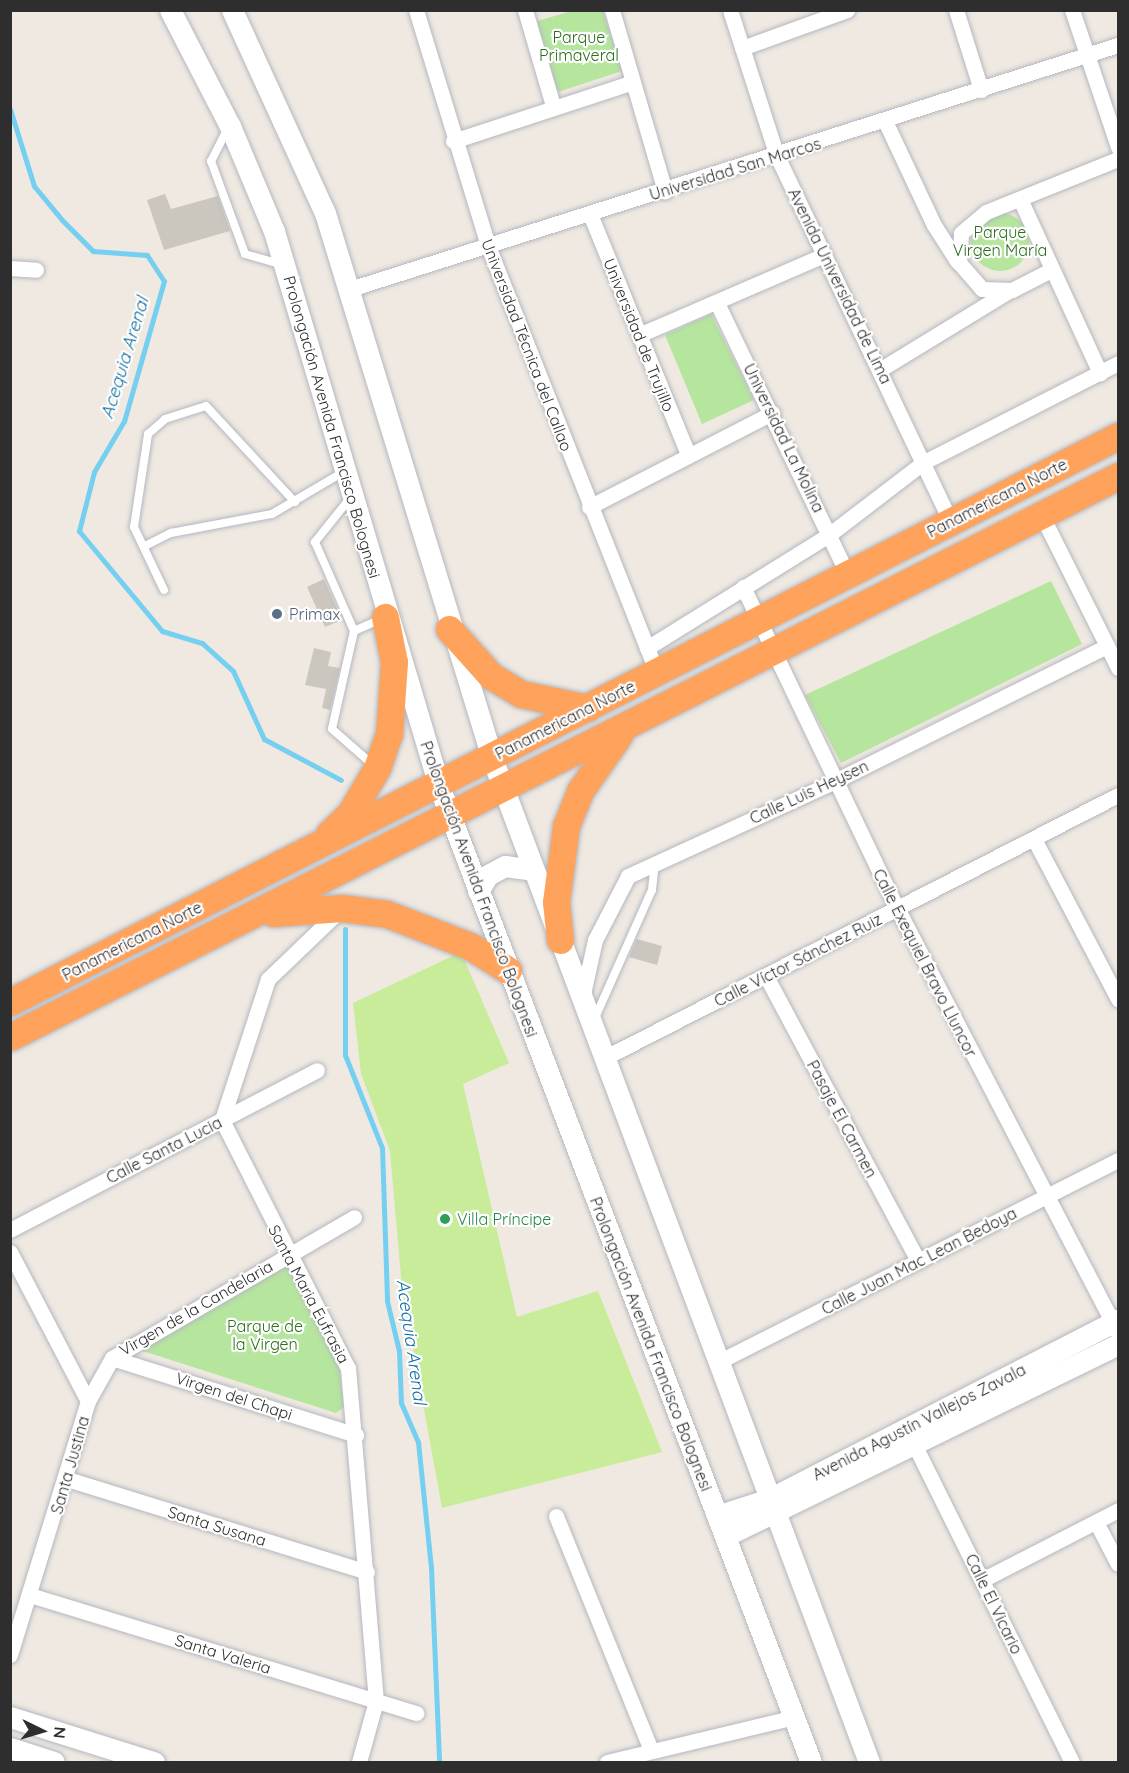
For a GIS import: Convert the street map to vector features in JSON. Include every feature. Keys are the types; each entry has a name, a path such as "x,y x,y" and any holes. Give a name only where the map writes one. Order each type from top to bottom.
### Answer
{"highway":[{"name":"Panamericana Norte","path":"10,1002 312,851 1119,436"},
{"name":"Panamericana Norte","path":"10,1037 624,729 1119,476"},
{"path":"312,851 350,814 377,768 395,698 385,617"},
{"path":"449,629 491,676 521,694 588,708"},
{"path":"560,940 556,902 566,826 600,758 624,729"},
{"path":"254,916 342,908 430,927 508,970"}],"main road":[{"name":"Prolongación Avenida Francisco Bolognesi","path":"170,10 230,126 285,265 347,470 385,617 438,786 811,1762"},
{"path":"232,10 305,164 350,289 449,629 492,758 868,1762"},
{"path":"478,891 488,875 505,866 533,870"},
{"name":"Avenida Agustín Vallejos Zavala","path":"772,1507 1117,1325"},
{"name":"Avenida Agustín Vallejos Zavala","path":"721,1526 772,1507 915,1446 1119,1344"},
{"path":"10,1717 154,1762"},
{"path":"10,1748 54,1762"}],"street":[{"name":"Universidad Técnica del Callao","path":"416,10 453,141 488,246 589,507 657,673"},
{"path":"612,10 665,191"},
{"name":"Avenida Universidad de Lima","path":"730,10 777,156 881,369 951,522"},
{"path":"956,10 981,90"},
{"path":"1072,10 1085,56 1119,147"},
{"path":"742,48 847,11"},
{"path":"529,12 553,106"},
{"name":"Universidad San Marcos","path":"350,289 777,156 1119,45"},
{"path":"453,141 553,106 633,82"},
{"path":"885,121 934,225 959,263 982,289 1012,290"},
{"path":"959,263 961,234 971,219 1119,159"},
{"path":"1020,200 1100,373"},
{"name":"Universidad de Trujillo","path":"590,214 689,456"},
{"path":"639,335 824,255"},
{"path":"10,268 36,270"},
{"path":"881,369 1012,290 1051,270"},
{"name":"Universidad La Molina","path":"717,303 772,413 848,575"},
{"path":"647,648 830,534 924,462 1119,363"},
{"path":"589,507 772,413"},
{"path":"1042,516 1119,668"},
{"name":"Calle Exequiel Bravo Lluncor","path":"743,587 770,653 833,782 1047,1196 1117,1325"},
{"name":"Calle Luis Heysen","path":"582,999 584,972 610,902 628,876 833,782 1107,646"},
{"name":"Calle Víctor Sánchez Ruiz","path":"604,1058 898,910 1119,795"},
{"path":"1034,839 1119,999"},
{"path":"222,1120 268,979 342,908"},
{"name":"Pasaje El Carmen","path":"766,976 918,1262"},
{"name":"Calle Santa Lucia","path":"10,1230 317,1070"},
{"name":"Santa Maria Eufrasia","path":"222,1120 287,1255 348,1368 356,1435 376,1701 359,1762"},
{"name":"Calle Juan Mac Lean Bedoya","path":"718,1362 1119,1160"},
{"name":"Virgen de la Candelaria","path":"88,1401 112,1358 354,1217"},
{"name":"Santa Justina","path":"10,1252 88,1401 67,1479 10,1655"},
{"name":"Virgen del Chapi","path":"112,1358 356,1435"},
{"name":"Calle El Vicario","path":"915,1446 1072,1762"},
{"name":"Santa Susana","path":"67,1479 367,1572"},
{"path":"981,1580 1119,1510"},
{"path":"556,1516 651,1749"},
{"path":"1096,1522 1119,1564"},
{"name":"Santa Valeria","path":"30,1595 416,1713"},
{"path":"607,1762 651,1749 794,1717"}],"lane":[{"path":"230,126 212,161 245,255 285,265"},
{"path":"164,590 147,545 134,527 148,434 191,406 206,406 221,417 295,502"},
{"path":"147,545 171,533 272,514 347,470"},
{"path":"353,494 315,542 354,632 333,729 377,768"},
{"path":"354,632 385,617"},
{"path":"591,1024 648,900 655,863"}],"green space":[{"name":"Parque Primaveral","path":"572,11 603,11 622,71 558,92 537,21"},
{"name":"Parque Virgen María","path":"994,213 1006,213 1021,221 1029,236 1029,248 1021,263 1006,271 994,271 979,263 971,248 971,236 979,221"},
{"path":"711,314 754,400 702,424 665,335"},
{"path":"1051,581 1082,644 841,763 805,695"},
{"name":"Villa Príncipe","path":"461,952 509,1063 463,1084 517,1317 598,1291 662,1452 442,1508 402,1288 390,1151 361,1074 353,1003"},
{"name":"Parque de la Virgen","path":"288,1265 339,1365 344,1407 336,1413 143,1351 141,1342"}],"building":[{"path":"165,194 171,209 218,196 230,231 164,250 147,200"},
{"path":"324,579 342,620 325,627 307,587"},
{"path":"314,648 331,652 328,666 340,668 330,710 322,708 326,689 305,685"},
{"path":"637,939 662,946 657,965 629,957"}],"waterway":[{"name":"Acequia Arenal","path":"10,109 34,186 62,220 93,251 147,255 164,281 124,421 94,472 79,531 162,631 202,643 233,671 264,739 341,780"},
{"name":"Acequia Arenal","path":"345,929 345,1055 382,1148 387,1301 399,1351 401,1403 418,1442 431,1568 439,1762"}],"place":[{"name":"Primax","path":"277,614"},
{"name":"Villa Príncipe","path":"445,1219"}]}
